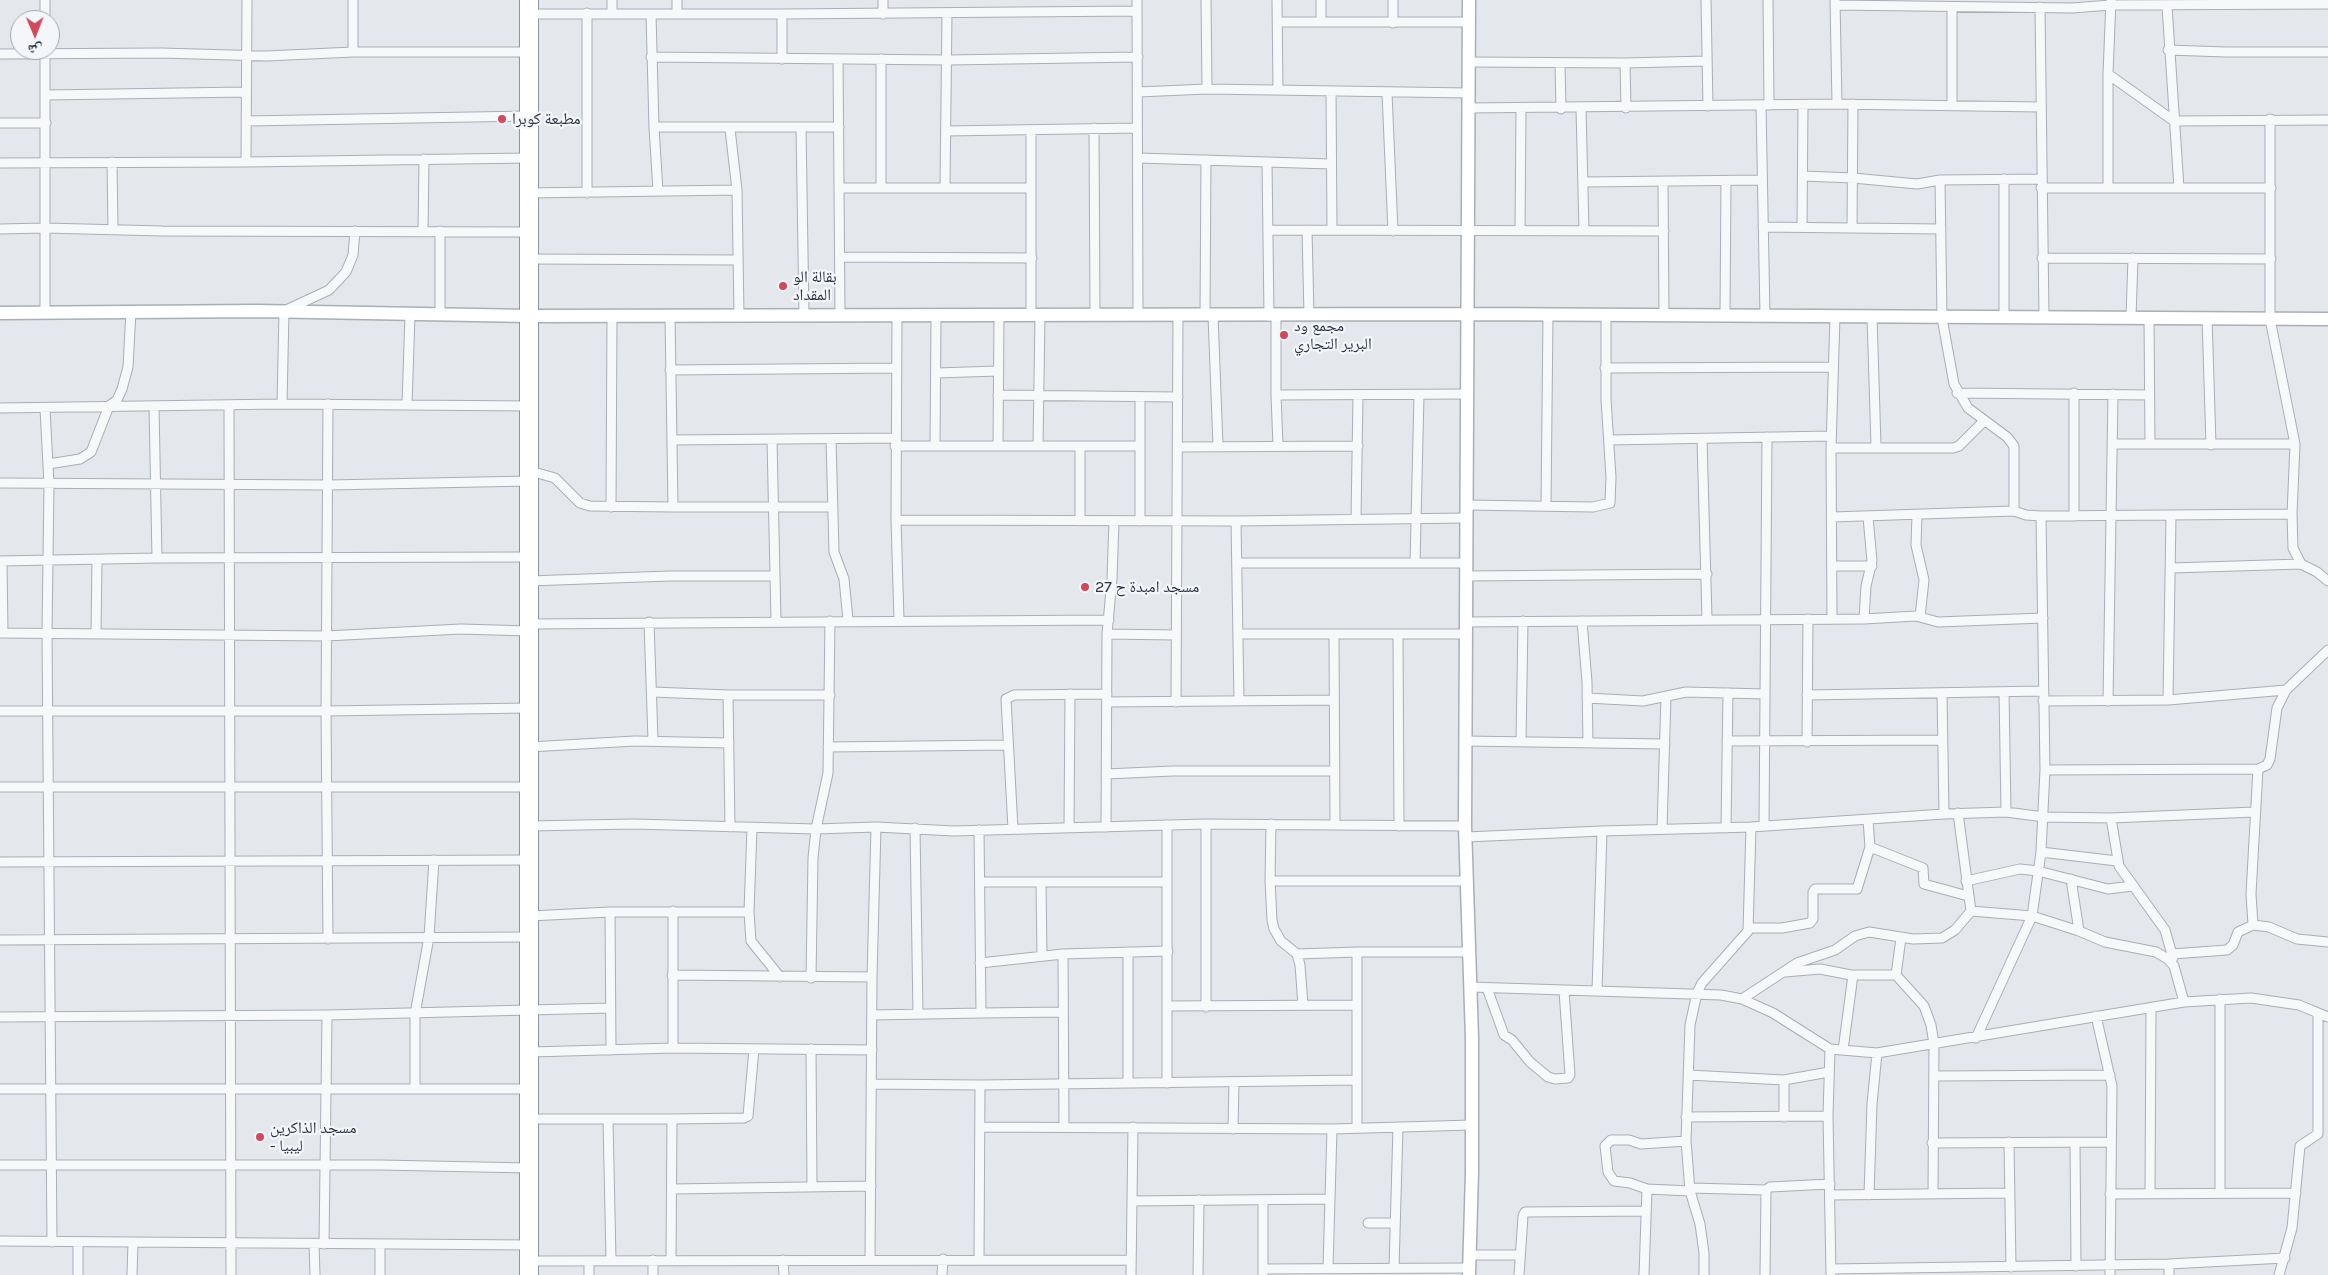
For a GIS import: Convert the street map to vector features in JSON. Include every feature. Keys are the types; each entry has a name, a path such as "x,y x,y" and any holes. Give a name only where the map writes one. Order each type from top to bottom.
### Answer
{"highway":[{"path":"529,7 530,1260"}],"street":[{"path":"246,162 247,0"},
{"path":"353,0 353,52"},
{"path":"612,0 612,13"},
{"path":"677,0 677,14"},
{"path":"883,0 883,14"},
{"path":"1137,0 1138,314"},
{"path":"1206,0 1207,90"},
{"path":"1277,0 1278,90"},
{"path":"1320,22 1321,0"},
{"path":"1393,0 1393,23"},
{"path":"1263,1200 1263,1272 1328,1268 1394,1268 1469,1272 1472,1125 1465,832 1465,570 1469,231 1469,0"},
{"path":"1706,0 1708,106"},
{"path":"1765,316 1762,180 1768,0"},
{"path":"1837,104 1835,3 1952,7 1992,3 2040,8 2072,4 2111,3 2167,6 2292,2 2328,4"},
{"path":"2108,188 2108,74 2111,3"},
{"path":"2167,6 2168,50 2179,188"},
{"path":"529,7 587,13 651,14 1137,11"},
{"path":"1952,7 1952,105"},
{"path":"2040,8 2044,317"},
{"path":"587,13 587,193"},
{"path":"945,187 947,13"},
{"path":"651,14 651,57 658,191"},
{"path":"782,14 782,59"},
{"path":"1278,22 1469,22"},
{"path":"2168,50 2328,52"},
{"path":"60,52 247,56 353,52 528,52"},
{"path":"651,57 947,60 1138,58"},
{"path":"838,59 840,315"},
{"path":"881,59 881,188"},
{"path":"45,60 45,312"},
{"path":"1469,62 1625,63 1707,61"},
{"path":"1560,63 1561,109"},
{"path":"1625,63 1626,108"},
{"path":"2108,74 2174,121 2328,120"},
{"path":"1138,92 1278,90 1469,93"},
{"path":"1331,91 1332,229"},
{"path":"46,95 246,92"},
{"path":"1387,93 1392,231"},
{"path":"1469,108 1561,109 1837,104 2041,107"},
{"path":"1852,228 1853,104"},
{"path":"1802,227 1803,105"},
{"path":"1581,108 1584,231"},
{"path":"1520,230 1521,109"},
{"path":"246,121 528,116"},
{"path":"2270,119 2270,318 2295,444 2292,514 2294,548 2301,564"},
{"path":"0,123 46,123"},
{"path":"654,128 839,127"},
{"path":"801,128 804,315"},
{"path":"1094,128 1095,315"},
{"path":"946,131 1138,128"},
{"path":"730,129 737,190 739,315"},
{"path":"1031,130 1032,258 1036,315 1038,446"},
{"path":"0,163 528,158"},
{"path":"1138,158 1331,164"},
{"path":"423,231 424,159"},
{"path":"1206,160 1209,315 1218,446"},
{"path":"112,162 113,229"},
{"path":"1267,162 1278,446"},
{"path":"1803,176 1918,184 1940,180 2041,178"},
{"path":"2004,179 2004,317"},
{"path":"1584,182 1762,180"},
{"path":"1940,180 1942,318 1954,384 1957,393 1968,408 2008,437 2014,446 2014,511"},
{"path":"1725,316 1726,181"},
{"path":"1663,182 1664,316"},
{"path":"840,188 1031,188"},
{"path":"2042,188 2271,188"},
{"path":"528,193 737,190"},
{"path":"1763,227 1941,229"},
{"path":"0,230 45,228 529,232"},
{"path":"1269,230 1664,231"},
{"path":"1307,230 1309,315"},
{"path":"284,311 329,290 346,272 352,255 355,231"},
{"path":"440,231 440,315"},
{"path":"840,257 1032,258"},
{"path":"2042,258 2271,259"},
{"path":"2131,317 2134,258"},
{"path":"529,259 737,260"},
{"path":"48,464 80,459 91,452 110,406 117,400 128,367 131,311"},
{"path":"0,313 284,311 529,316 999,316 1138,314 1272,316 1468,314 1548,316 2207,317 2328,319"},
{"path":"282,404 284,311"},
{"path":"407,405 410,315"},
{"path":"670,315 674,507"},
{"path":"897,315 895,442 899,620"},
{"path":"1176,702 1178,315"},
{"path":"611,507 612,316"},
{"path":"935,446 936,316"},
{"path":"998,446 999,316"},
{"path":"1546,506 1548,316"},
{"path":"1466,505 1594,507 1610,503 1612,486 1606,368 1606,316"},
{"path":"1832,618 1831,436 1835,316"},
{"path":"1872,316 1876,446"},
{"path":"2149,317 2150,444"},
{"path":"2207,317 2211,445"},
{"path":"1606,368 1832,367"},
{"path":"670,370 896,368"},
{"path":"936,373 998,371"},
{"path":"1957,393 2150,394"},
{"path":"2074,393 2074,516"},
{"path":"1276,395 1466,394"},
{"path":"2108,701 2112,394"},
{"path":"998,395 1178,397"},
{"path":"1415,564 1419,395"},
{"path":"1356,519 1358,396"},
{"path":"1140,398 1140,520"},
{"path":"0,408 45,409 110,406 282,404 530,406"},
{"path":"328,404 326,636 328,939"},
{"path":"229,405 228,711 231,1275"},
{"path":"154,406 157,558"},
{"path":"45,409 49,484 48,710 52,1242"},
{"path":"1831,448 1876,446 1953,448 1959,446 1984,421"},
{"path":"1609,440 1831,436"},
{"path":"1764,826 1767,437"},
{"path":"673,440 831,439 935,446 1140,446"},
{"path":"831,439 834,552 844,579 848,620"},
{"path":"1702,439 1707,619"},
{"path":"772,440 776,621"},
{"path":"2112,444 2295,444"},
{"path":"1080,446 1080,521"},
{"path":"1178,447 1358,446"},
{"path":"0,483 328,485 530,476 558,480 580,503 590,506 833,507"},
{"path":"1832,517 2014,511 2026,515 2040,516 2292,514"},
{"path":"1917,515 1916,545 1924,580 1920,617"},
{"path":"1976,1038 2032,916 2041,852 2045,770 2040,516"},
{"path":"2168,700 2172,516"},
{"path":"1864,619 1866,586 1872,566 1868,517"},
{"path":"896,520 1236,521 1466,518"},
{"path":"1106,827 1108,620 1114,521"},
{"path":"1236,521 1239,701"},
{"path":"530,557 157,558 1,561 1,633 228,633 326,636 649,622 1108,620"},
{"path":"96,633 97,560"},
{"path":"1236,563 1415,564 1465,570 1707,574"},
{"path":"2172,568 2301,564 2311,568 2328,581"},
{"path":"1832,566 1872,566"},
{"path":"529,581 670,576 775,576"},
{"path":"1238,634 1398,635 1522,621 1920,617 1938,622 2043,618"},
{"path":"1807,742 1808,619"},
{"path":"810,978 816,829 826,789 830,695 830,621"},
{"path":"1521,742 1522,621"},
{"path":"1582,621 1588,698 1588,743"},
{"path":"649,622 653,692 653,740"},
{"path":"1108,634 1176,635"},
{"path":"1334,635 1335,824"},
{"path":"1398,635 1399,826"},
{"path":"2045,770 2258,769 2267,764 2270,759 2277,708 2286,690 2328,650"},
{"path":"1807,695 2043,690"},
{"path":"2044,701 2168,700 2286,690"},
{"path":"653,692 728,695 830,695"},
{"path":"1588,698 1643,701 1686,692 1765,694"},
{"path":"2004,692 2006,812"},
{"path":"1726,828 1728,693"},
{"path":"1942,693 1944,814"},
{"path":"1013,829 1005,705 1008,697 1070,694 1176,702 1334,700"},
{"path":"1069,828 1070,694"},
{"path":"728,695 730,826"},
{"path":"1662,829 1666,696"},
{"path":"0,710 326,711 529,708"},
{"path":"529,747 653,740 729,743"},
{"path":"1727,742 1944,740"},
{"path":"1465,741 1665,744"},
{"path":"828,747 1008,744"},
{"path":"2253,925 2252,894 2258,769"},
{"path":"1106,774 1172,771 1335,771"},
{"path":"0,787 529,787"},
{"path":"530,826 634,824 752,828 816,829 876,827 979,830 1206,824 1335,824 1399,826 1465,832 1602,831 1751,827 1958,813 2006,812 2044,817 2111,818 2255,812"},
{"path":"1958,813 1971,911"},
{"path":"2111,818 2117,861 2132,886 2165,930 2184,1002"},
{"path":"1749,928 1782,928 1812,923 1814,890 1857,889 1870,847 1868,820"},
{"path":"1206,824 1206,1007"},
{"path":"1271,824 1270,881 1274,929 1280,941 1297,954 1300,965 1302,1005"},
{"path":"1167,825 1167,1083"},
{"path":"870,1259 872,977 875,928 876,827"},
{"path":"1704,1275 1704,1252 1700,1224 1690,1189 1686,1142 1690,1025 1697,993 1715,967 1745,935 1749,928 1751,827"},
{"path":"752,828 749,912 751,941 780,977"},
{"path":"915,828 918,1014"},
{"path":"979,830 981,1013"},
{"path":"1597,991 1602,831"},
{"path":"1870,847 1923,868 1924,884 1968,896"},
{"path":"2041,852 2117,861"},
{"path":"415,1089 415,1014 429,937 434,860"},
{"path":"0,862 530,860"},
{"path":"1966,881 2014,870 2038,871 2108,889 2132,886"},
{"path":"2071,880 2079,931"},
{"path":"1270,881 1467,881"},
{"path":"980,882 1167,882"},
{"path":"1041,882 1042,956"},
{"path":"673,911 673,1048"},
{"path":"1971,911 2032,916 2079,931 2105,942 2156,952 2168,959 2174,966"},
{"path":"1742,999 1801,961 1835,950 1848,939 1861,933 1869,932 1922,940 1942,938 1954,930 1971,911"},
{"path":"530,916 610,912 749,912"},
{"path":"610,912 611,1050"},
{"path":"2172,954 2227,950 2233,945 2238,932 2253,925 2269,928 2297,939 2328,942"},
{"path":"0,940 530,937"},
{"path":"1896,975 1901,938"},
{"path":"980,963 1063,954 1168,951"},
{"path":"1128,952 1128,1083"},
{"path":"1357,952 1357,1128"},
{"path":"1297,954 1468,952"},
{"path":"1063,954 1064,1127"},
{"path":"1783,972 1820,969 1853,975 1896,975 1924,1006 1931,1025 1934,1044 1933,1194"},
{"path":"672,975 810,978 872,977"},
{"path":"1843,1050 1853,975"},
{"path":"1470,988 1721,995 1742,999 1773,1013 1830,1049 1877,1053 2184,1002 2251,998 2299,1005 2328,1017"},
{"path":"1486,988 1504,1035 1512,1040 1530,1062 1548,1077 1555,1080 1568,1078 1570,1075 1564,991"},
{"path":"2220,1000 2220,1192"},
{"path":"1167,1006 1357,1005"},
{"path":"0,1017 415,1014 610,1008"},
{"path":"2150,1193 2151,1008"},
{"path":"872,1015 1063,1012"},
{"path":"2279,1275 2292,1228 2300,1146 2318,1134 2318,1013"},
{"path":"324,1244 327,1015"},
{"path":"2096,1016 2110,1075 2110,1275"},
{"path":"531,1052 673,1048 872,1050"},
{"path":"530,1119 744,1118 748,1116 754,1049"},
{"path":"811,1049 812,1187"},
{"path":"1830,1049 1828,1116 1831,1272 2010,1267 2042,1271 2076,1266 2169,1264 2285,1258"},
{"path":"1869,1195 1872,1097 1877,1053"},
{"path":"1688,1075 1784,1080 1829,1072"},
{"path":"1934,1076 2110,1075"},
{"path":"871,1084 980,1085 1356,1080"},
{"path":"1784,1080 1784,1117"},
{"path":"1233,1129 1234,1082"},
{"path":"979,1259 980,1085"},
{"path":"0,1089 531,1089"},
{"path":"1686,1117 1828,1116"},
{"path":"671,1260 672,1119"},
{"path":"608,1120 610,1260"},
{"path":"980,1127 1233,1129 1472,1125"},
{"path":"1131,1275 1133,1127"},
{"path":"1394,1268 1398,1127"},
{"path":"1328,1268 1332,1128"},
{"path":"1686,1142 1641,1144 1629,1140 1611,1140 1605,1146 1610,1178 1614,1181 1630,1183 1647,1189 1766,1190 1770,1187 1830,1184"},
{"path":"2009,1142 2010,1267"},
{"path":"1932,1143 2111,1142"},
{"path":"2075,1143 2076,1266"},
{"path":"0,1165 325,1165 530,1168"},
{"path":"672,1189 870,1186"},
{"path":"1644,1275 1647,1189"},
{"path":"1765,1275 1766,1190"},
{"path":"1830,1195 2009,1193"},
{"path":"2110,1194 2296,1193"},
{"path":"1132,1201 1329,1199"},
{"path":"1198,1275 1199,1200"},
{"path":"1520,1275 1523,1216 1525,1212 1646,1210"},
{"path":"1368,1223 1394,1223"},
{"path":"0,1241 380,1245 530,1260 1131,1260"},
{"path":"78,1242 78,1275"},
{"path":"132,1243 132,1275"},
{"path":"314,1244 315,1275"},
{"path":"380,1245 380,1275"},
{"path":"1469,1255 1520,1256"},
{"path":"942,1259 942,1275"},
{"path":"589,1260 589,1275"},
{"path":"653,1260 653,1275"},
{"path":"783,1260 784,1275"},
{"path":"2169,1264 2169,1275"}],"place":[{"name":"مطبعة كوبرا","path":"502,119"},
{"name":"بقالة الو المقداد","path":"783,286"},
{"name":"مجمع ود البرير التجاري","path":"1284,335"},
{"name":"مسجد امبدة ح 27","path":"1085,587"},
{"name":"مسجد الذاكرين - ليبيا","path":"260,1137"}]}
